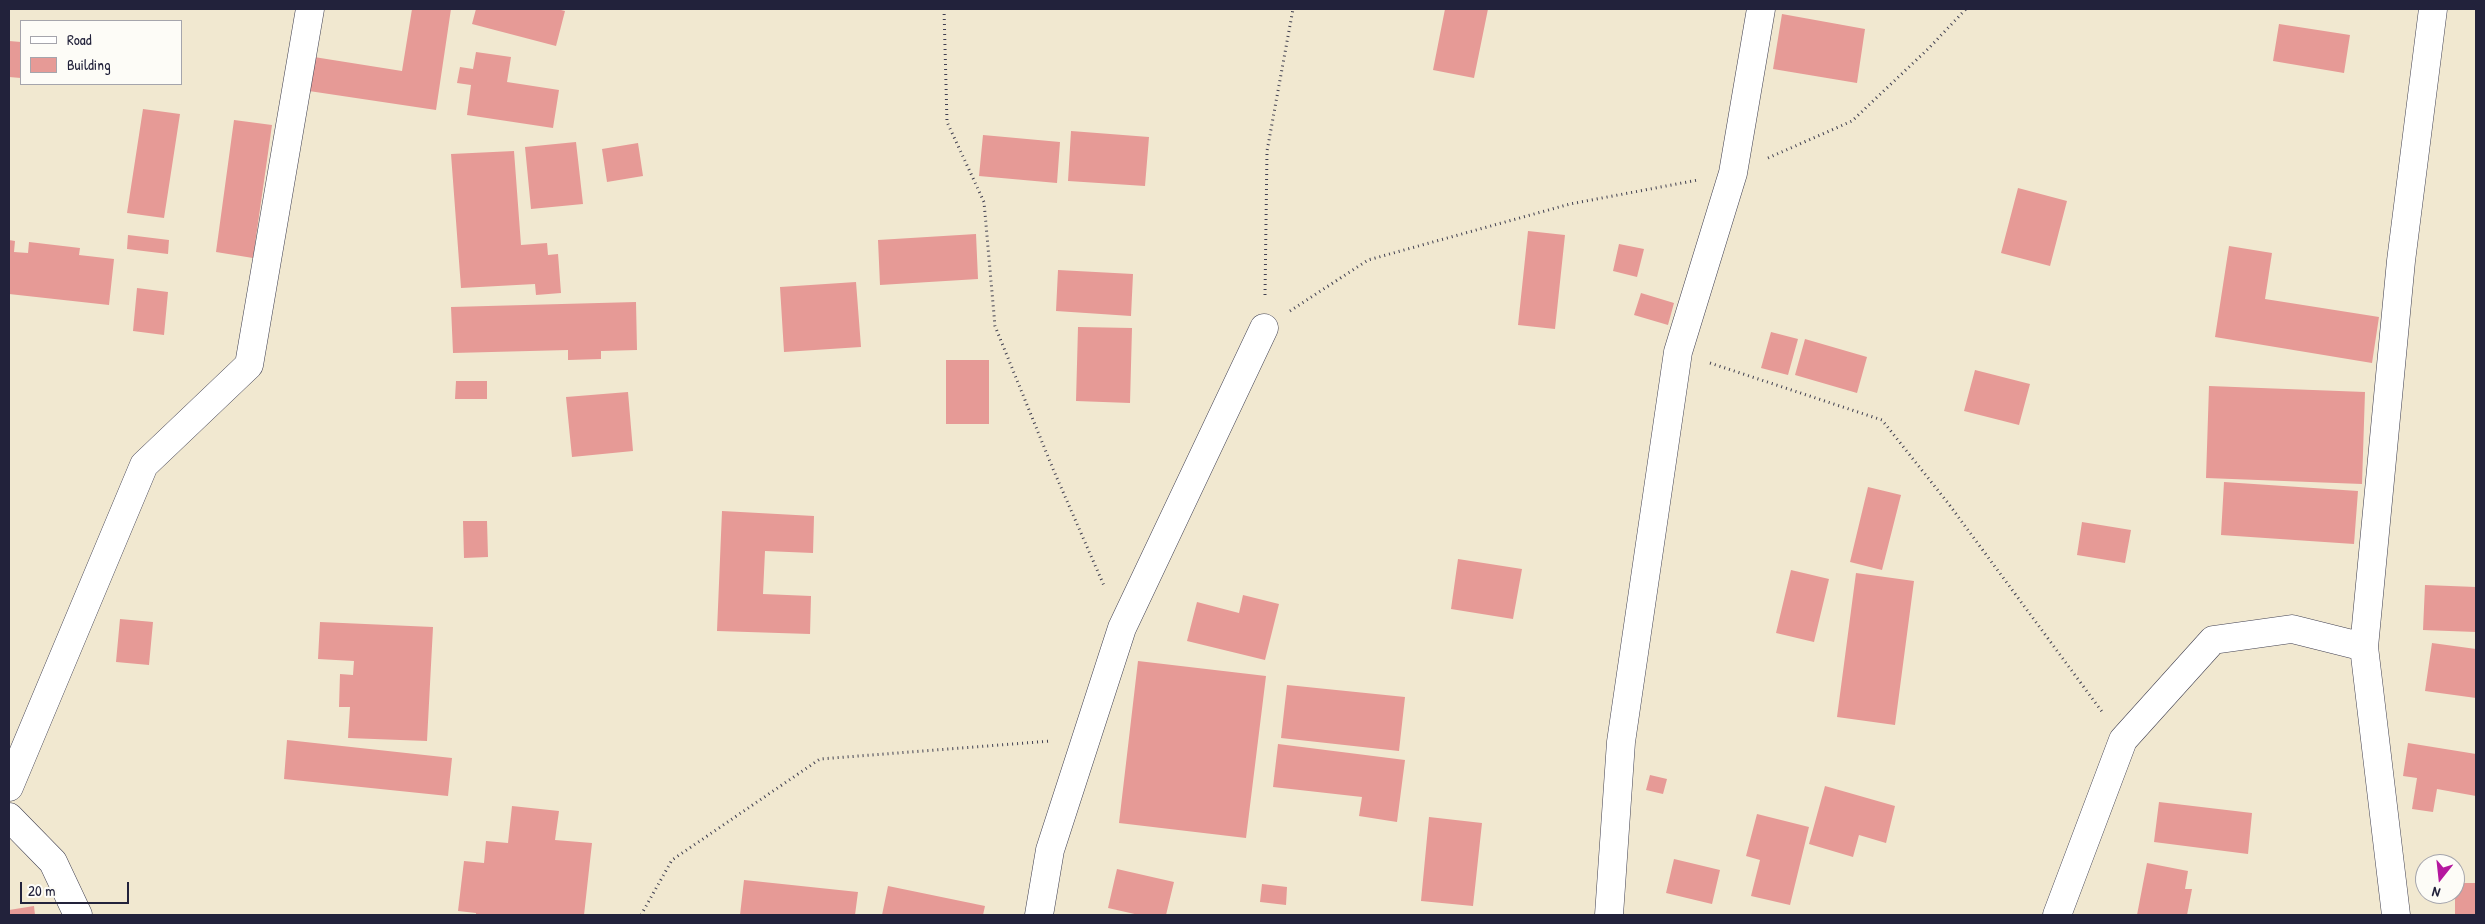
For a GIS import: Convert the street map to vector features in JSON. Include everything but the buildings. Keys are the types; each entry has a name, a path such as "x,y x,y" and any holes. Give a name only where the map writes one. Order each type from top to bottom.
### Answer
{"street":[{"path":"9,787 144,466 249,365 310,9"},
{"path":"1609,915 1621,742 1678,352 1733,173 1761,9"},
{"path":"2396,915 2364,647 2401,261 2433,9"},
{"path":"1039,915 1050,850 1122,628 1264,328"},
{"path":"2056,915 2123,740 2213,640 2292,629 2364,647"},
{"path":"9,816 53,862 78,915"}],"path":[{"path":"944,9 948,122 984,202 995,326 1053,469 1122,628"},
{"path":"1264,328 1268,151 1293,9"},
{"path":"1264,328 1368,260 1570,204 1733,173 1852,121 1929,48 1966,9"},
{"path":"1678,352 1882,420 1948,503 2123,740"},
{"path":"641,915 672,860 820,759 1086,738"}]}
